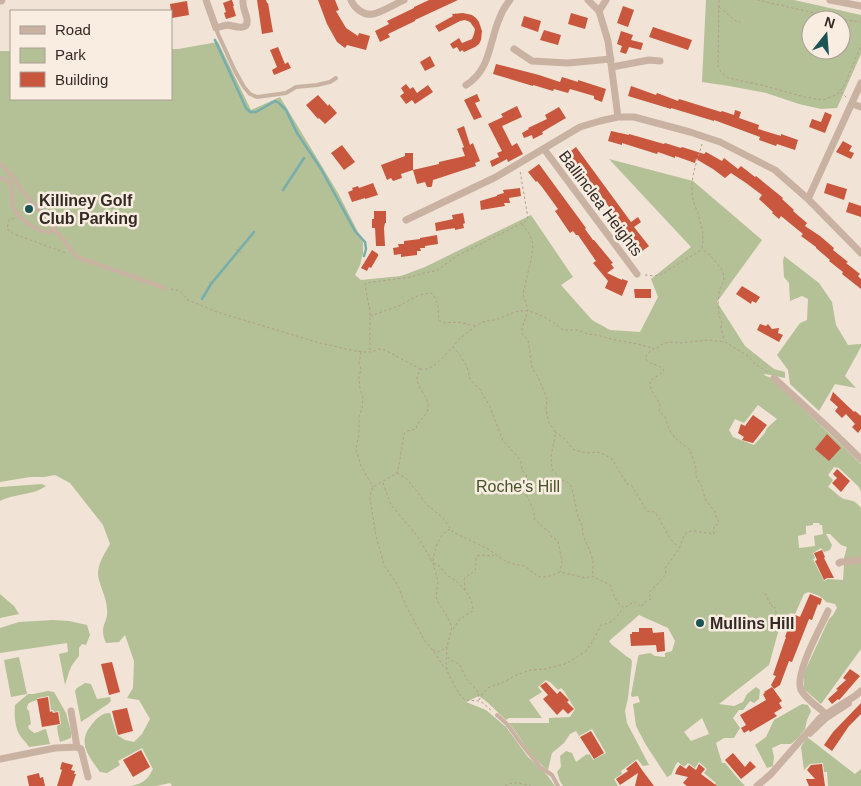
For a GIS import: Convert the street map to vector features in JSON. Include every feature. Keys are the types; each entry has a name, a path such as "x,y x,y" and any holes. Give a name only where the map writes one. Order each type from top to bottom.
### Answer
{"street":[{"path":"206,0 216,28 228,25 236,28 242,27 247,23 242,4 243,0"},
{"path":"350,0 360,12 373,15 404,0"},
{"path":"466,85 475,80 481,72 499,17 510,0"},
{"path":"588,0 598,11 608,41 618,117"},
{"path":"598,11 606,0"},
{"path":"830,0 861,6"},
{"path":"514,49 532,61 568,63 611,59"},
{"path":"612,68 649,60 660,61"},
{"path":"808,199 861,83"},
{"path":"852,104 861,107"},
{"name":"Ballinclea Heights","path":"406,220 496,177 580,127 600,120 634,117 720,142 775,170 808,199 861,253"},
{"name":"Ballinclea Heights","path":"544,149 637,274"},
{"path":"774,378 861,459"},
{"path":"839,563 861,560"},
{"path":"826,714 804,695 799,680 808,652 828,611"},
{"path":"757,786 771,774 814,724 861,691"},
{"path":"71,711 77,747"},
{"path":"0,759 55,748 77,747 81,749 88,777"}],"lane":[{"path":"216,28 235,71 250,94 257,96 279,94 296,87 330,82 336,78"},
{"path":"0,164 12,175 20,188 77,257 165,288"},
{"path":"7,181 12,175"},
{"path":"0,178 3,178 10,184 13,208 19,215 31,226 39,230 52,232 56,230"},
{"path":"810,735 821,724 850,704 850,699"},
{"path":"497,715 507,724 540,767 552,775 558,786"}],"path":[{"path":"718,0 718,66 721,72 728,78 761,84 804,97 823,100 838,94 845,84 861,45"},
{"path":"757,0 861,22"},
{"path":"718,7 740,22"},
{"path":"702,250 704,236 692,192 692,180 704,136"},
{"path":"370,352 370,316 366,283 411,278 423,273 436,271 457,256 522,224 528,218 518,163"},
{"path":"19,215 9,220 7,229 14,234 77,257"},
{"path":"522,224 530,235 532,244 532,254 523,294 528,310 522,334 528,340 532,368 547,399 546,408 550,423 555,431 573,449 587,453 597,452 612,459 627,484 632,486 647,511 655,512 663,524 666,534 679,548"},
{"path":"236,249 241,252"},
{"path":"637,274 660,275 702,250"},
{"path":"702,250 710,255 724,271 724,280 719,291 718,306 725,342"},
{"path":"209,282 213,285"},
{"path":"165,288 178,290 188,300 217,312 316,342 361,352 370,352 378,349 385,350 420,369 426,370 443,358 461,337 476,326 483,322 492,322 513,312 528,310 558,325 563,330 578,330 652,349 658,348 664,342 680,343 708,340 725,342 748,356 774,378"},
{"path":"370,316 401,306 419,295 431,293 437,300 439,320 443,323 458,322 476,326"},
{"path":"453,347 466,364 469,377 480,388 490,407 503,441 521,462 522,470 526,475 528,483 527,495 534,512 534,519 558,541 562,562 560,572"},
{"path":"478,701 488,688 530,670 545,669 565,664 587,650 601,625 613,621 624,608 634,602 642,607 643,603 651,599 649,594 666,574 665,568 688,532 714,534 714,526 719,521 705,499 702,486 696,476 696,468 690,450 675,438 669,430 664,417 658,411 660,404 651,390 650,382 664,371 660,366 646,360 646,356 652,349"},
{"path":"361,352 359,377 363,398 356,449 361,466 373,487"},
{"path":"420,369 417,377 428,402 428,410 417,423 416,429 405,432 397,473 373,487 370,498 374,529 384,565 394,579 425,641 446,668 459,694 465,700 483,702 497,715"},
{"path":"555,431 551,456 552,470 560,479 570,484 587,547 591,552 590,557 593,561 592,576"},
{"path":"397,473 407,479 426,504 443,518 453,532 488,549 505,561 525,566 537,576 546,577 560,572 586,578 592,576 610,585 617,602 624,608"},
{"path":"382,482 391,505 418,537 433,563 438,580 436,597 452,627 446,668"},
{"path":"433,563 433,556 437,545 446,531 451,529"},
{"path":"465,592 464,579 474,573 476,557 481,554 494,555"},
{"path":"433,563 441,567 446,574 457,582 474,606 473,611 460,619 451,632"},
{"path":"766,593 771,606 775,607 779,622 776,623 780,629 784,626"},
{"path":"430,648 440,652 448,645"},
{"path":"447,655 450,660 459,664 466,678 478,692 478,701"},
{"path":"505,786 517,782 531,786"}],"green space":[{"path":"706,0 794,0 839,10 801,10 801,60 851,60 851,13 861,15 861,54 837,108 821,109 766,93 702,82"},
{"name":"Roche's Hill","path":"218,42 251,110 280,97 338,193 363,242 363,253 355,275 361,280 401,276 425,267 531,215 573,277 561,285 592,320 610,330 640,332 658,297 651,279 691,247 609,159 693,181 762,240 717,302 745,346 774,369 785,372 785,378 764,375 771,378 861,464 861,492 859,487 839,468 834,467 828,475 833,480 828,487 842,498 854,501 861,508 861,558 844,558 847,547 841,545 830,534 826,534 832,545 830,550 824,552 821,548 813,553 815,558 813,559 824,581 828,579 843,580 844,565 861,562 861,649 821,704 804,689 804,673 829,619 837,608 835,604 826,602 816,594 808,592 804,594 795,614 790,613 783,631 779,630 769,665 719,704 734,706 743,702 747,694 756,687 760,690 759,699 754,703 750,701 733,718 740,728 734,738 724,738 716,743 722,763 725,763 745,786 715,786 716,783 704,773 707,769 699,762 695,768 688,763 684,767 678,762 671,775 667,777 646,745 636,726 633,704 640,702 638,696 632,697 631,695 638,657 639,655 650,653 655,656 665,657 665,653 672,651 675,641 668,628 639,615 609,641 631,659 632,662 625,711 627,723 649,765 643,766 637,759 614,779 618,786 563,786 560,781 557,772 561,767 560,756 566,751 572,753 576,762 587,754 590,754 593,760 606,753 592,729 579,736 576,731 570,734 564,743 552,753 548,770 532,754 509,723 549,723 549,718 570,717 575,709 564,691 561,688 558,690 546,680 538,687 542,692 529,700 542,718 509,718 506,720 479,696 466,702 486,710 506,727 528,757 547,775 555,786 172,786 170,783 156,786 131,786 145,780 153,769 142,748 118,761 120,765 107,773 100,772 88,754 85,742 85,736 96,719 110,713 117,735 125,740 134,742 142,734 150,719 139,700 127,698 133,688 134,661 125,635 119,642 106,643 104,637 103,628 107,618 107,605 99,581 98,570 100,562 110,544 103,525 70,483 55,475 0,482 0,51 10,51 10,100 172,100 172,49","holes":["758,405 777,419 767,428 754,445 733,437 729,430 735,419 744,423","813,523 822,525 823,534 814,536 815,546 799,548 798,536 806,534 806,526 813,525","702,718 709,734 691,741 684,732"]},
{"path":"784,256 819,283 832,302 836,325 848,345 861,344 845,376 856,388 835,384 819,411 790,384 788,370 777,355 800,323 807,320 808,299 802,296 790,301 789,283 784,277"},
{"path":"42,484 46,486 0,501 0,487"},
{"path":"0,594 14,606 19,614 0,618"},
{"path":"53,620 87,625 90,635 86,645 82,644 79,648 79,656 72,665 65,685 59,654 68,652 67,643 0,653 0,628 19,622"},
{"path":"19,657 27,694 11,697 4,660"},
{"path":"85,683 91,684 97,699 110,697 111,701 81,722 75,691"},
{"path":"54,692 66,713 71,738 60,742 57,726 61,724 59,711 54,712 51,710 49,696 37,698 37,700 28,705 27,709 31,724 28,726 34,733 46,729 50,744 29,747 18,731 15,720 15,705 28,694"},
{"path":"802,704 808,705 811,711 805,729 791,744 781,744 772,748 773,766 767,768 755,745 766,737 774,720"},
{"path":"807,737 855,774 861,769 861,786 828,786 827,772 824,772 823,763 810,764 804,770 801,747"}],"building":[{"path":"232,0 236,16 226,19 223,3"},
{"path":"257,0 266,0 268,3 273,32 262,34"},
{"path":"318,0 335,0 339,10 336,11 346,28 358,36 359,33 370,36 366,50 347,45 345,48 337,42 327,24"},
{"path":"429,0 458,0 388,34 390,37 380,42 375,31 389,24 387,21"},
{"path":"187,1 189,15 172,18 170,4"},
{"path":"623,6 634,10 628,27 617,23"},
{"path":"463,13 476,18 482,31 479,44 464,52 462,50 460,52 457,47 453,49 450,44 459,38 462,43 472,39 475,29 470,22 460,21 439,32 435,26 453,16 452,14"},
{"path":"571,13 588,18 585,29 568,24"},
{"path":"524,16 541,21 538,32 521,26"},
{"path":"653,27 692,40 688,50 649,37"},
{"path":"544,30 561,35 558,45 540,40"},
{"path":"621,31 633,35 631,40 643,43 641,50 629,47 626,54 620,52 622,46 617,44"},
{"path":"278,47 285,64 288,62 291,68 274,75 272,70 277,67 270,50"},
{"path":"430,56 435,66 425,71 420,62"},
{"path":"496,64 560,82 562,77 606,89 602,102 594,99 594,96 570,89 568,93 554,89 553,91 493,74"},
{"path":"406,84 410,89 413,87 417,93 428,85 433,92 415,104 412,100 406,104 400,96 404,93 401,88"},
{"path":"631,86 656,95 657,93 678,101 679,99 721,112 734,115 735,110 741,112 739,118 759,125 758,129 798,140 795,150 759,140 760,137 714,120 628,96"},
{"path":"477,94 480,101 475,103 482,117 474,120 464,100"},
{"path":"318,95 337,113 325,124 306,105"},
{"path":"517,106 522,117 502,126 512,146 517,143 523,154 508,162 507,159 492,167 490,161 499,157 497,153 502,151 488,124 503,117 501,114"},
{"path":"559,107 566,118 533,139 532,135 524,138 522,133 547,119 545,115"},
{"path":"825,112 832,115 825,133 809,127 812,119 821,122"},
{"path":"464,126 470,145 473,143 480,161 475,163 476,166 433,180 431,187 427,187 425,182 417,184 413,170 465,156 462,148 464,147 457,129"},
{"path":"611,131 682,147 704,154 706,152 722,161 724,158 738,169 741,166 783,198 793,211 807,223 805,226 834,248 833,250 848,262 846,263 860,274 858,276 861,279 861,289 842,274 843,272 816,247 801,236 803,234 781,216 779,219 772,213 759,199 762,195 731,173 725,178 696,159 695,163 675,156 675,158 658,152 657,154 622,143 622,145 608,141"},
{"path":"843,141 852,146 849,151 854,153 851,159 836,152"},
{"path":"342,145 355,162 344,170 331,153"},
{"path":"576,147 631,222 638,217 641,222 634,227 649,246 641,252 568,153"},
{"path":"405,153 413,153 413,170 401,174 402,178 393,181 391,178 387,180 381,165 405,156"},
{"path":"539,164 593,240 613,263 611,264 614,268 607,273 628,281 622,296 605,288 608,281 593,263 596,261 578,235 573,231 570,233 555,211 558,209 528,172"},
{"path":"373,183 378,195 352,202 348,192 353,190 352,188 358,186 359,188"},
{"path":"827,183 847,189 844,200 824,193"},
{"path":"520,188 521,196 509,198 510,203 504,203 505,206 481,210 480,201 504,193 503,190"},
{"path":"849,202 861,206 861,217 846,212"},
{"path":"374,211 386,211 384,228 385,246 376,246 375,228 372,228"},
{"path":"463,213 464,228 436,231 435,223 453,219 452,215"},
{"path":"437,235 438,244 420,248 421,251 417,251 417,255 401,257 401,254 394,255 393,248 399,247 398,244 404,244 404,241"},
{"path":"372,250 378,256 367,271 361,268"},
{"path":"742,286 760,297 756,303 752,301 751,304 736,294"},
{"path":"634,289 651,289 651,298 635,298"},
{"path":"760,324 766,326 768,324 772,329 779,328 778,333 783,335 779,342 757,330"},
{"path":"833,392 854,412 861,416 861,429 858,433 852,427 855,424 846,414 842,418 835,411 838,407 830,400"},
{"path":"753,415 767,425 753,443 742,440 744,437 738,433 741,424 745,426"},
{"path":"827,434 841,448 829,461 815,449"},
{"path":"837,469 850,481 841,492 832,483 837,478 833,474"},
{"path":"822,550 834,578 824,580 815,561 817,560 814,553"},
{"path":"810,594 822,599 820,605 818,604 812,620 809,619 792,662 789,661 780,685 774,689 771,685 776,676 773,675 789,626 791,627 795,615 800,617"},
{"path":"639,628 652,628 653,633 664,632 665,651 657,652 656,645 631,646 630,634 632,632 639,632"},
{"path":"112,662 120,692 109,695 101,664"},
{"path":"850,669 860,676 839,700 832,704 828,699 846,680 843,678"},
{"path":"546,682 557,694 560,691 569,700 567,702 574,709 568,714 563,709 557,715 543,699 548,695 540,686"},
{"path":"772,687 782,701 779,703 782,708 774,713 777,716 750,732 749,730 744,733 741,728 746,725 740,715 766,700 763,694"},
{"path":"48,697 50,712 58,712 60,724 42,727 37,699"},
{"path":"861,703 861,714 849,726 832,751 824,745 833,732"},
{"path":"127,708 133,731 118,735 112,711"},
{"path":"591,731 604,753 594,759 580,737"},
{"path":"141,750 150,767 133,777 123,760"},
{"path":"733,753 745,767 750,761 756,767 741,779 725,760"},
{"path":"636,761 654,786 635,786 638,773 620,785 616,779 628,771 626,769"},
{"path":"62,762 73,765 71,770 75,771 74,774 76,774 72,786 57,786 62,770 60,769"},
{"path":"699,764 705,769 701,774 717,786 687,786 683,783 688,777 675,774 680,765 686,769 689,765 696,770"},
{"path":"822,764 825,786 809,786 806,779 815,779 807,770 811,765"},
{"path":"39,773 40,778 43,777 45,786 29,786 27,776"}],"waterway":[{"path":"215,40 246,108 250,112 256,112 275,101 286,110 297,133 321,169 355,231 365,242 364,256"},
{"path":"283,190 304,158"},
{"path":"202,299 211,284 254,232"}],"place":[{"name":"Killiney Golf Club Parking","path":"29,209"},
{"name":"Mullins Hill","path":"700,623"}]}
